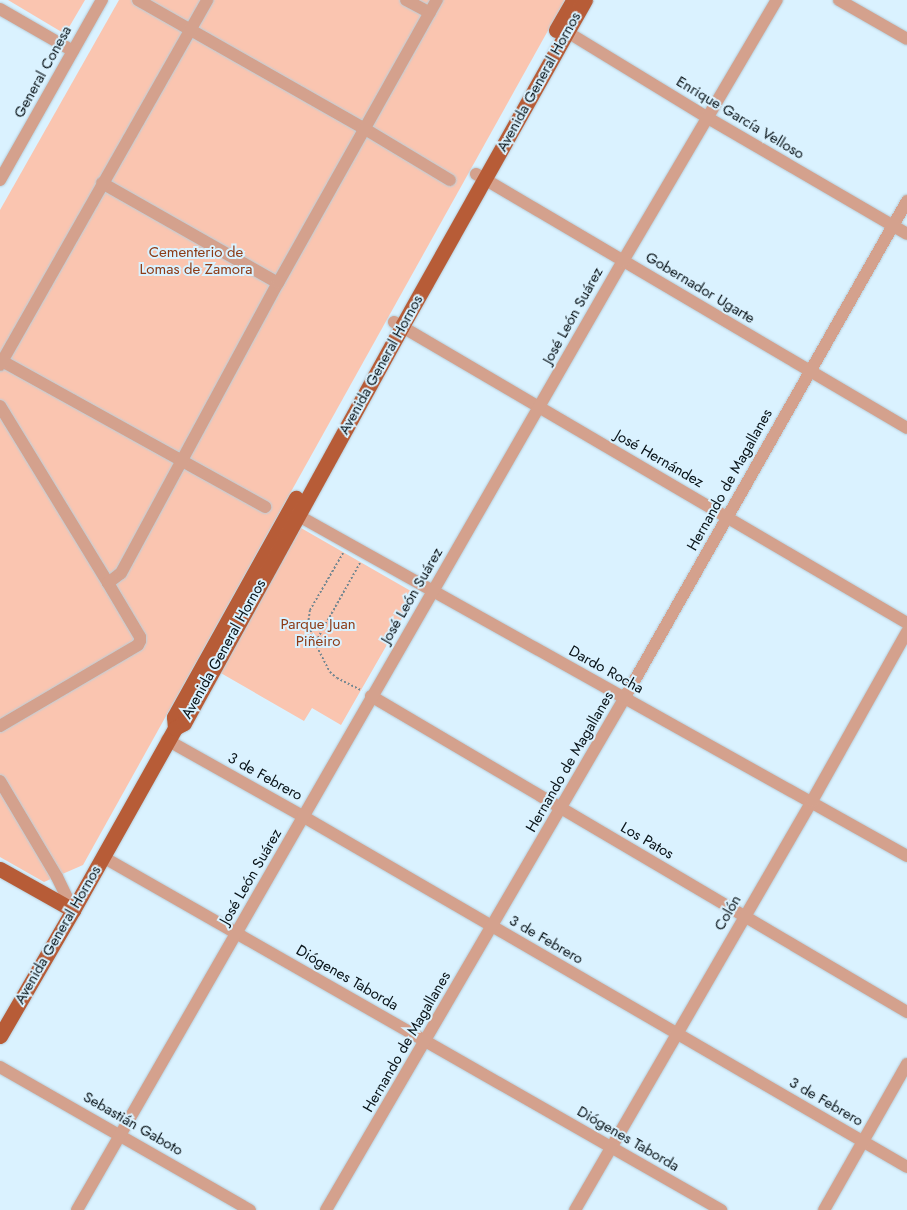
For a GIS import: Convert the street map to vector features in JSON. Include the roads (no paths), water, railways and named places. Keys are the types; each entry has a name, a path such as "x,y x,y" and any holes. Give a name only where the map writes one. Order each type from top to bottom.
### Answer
{"main road":[{"name":"Avenida General Hornos","path":"563,30 573,0"},
{"name":"Avenida General Hornos","path":"0,1036 73,910 171,734 184,723 294,513 398,324 563,30 585,0"},
{"path":"0,869 73,910"}],"street":[{"name":"General Conesa","path":"0,180 102,0"},
{"path":"138,0 190,31 365,129 450,180"},
{"path":"207,0 1,363 265,507"},
{"path":"406,0 430,13"},
{"path":"108,583 121,572 278,283 437,0"},
{"name":"José León Suárez","path":"77,1210 623,261 777,0"},
{"path":"839,0 907,39"},
{"path":"0,9 73,51"},
{"name":"Enrique García Velloso","path":"563,30 708,118 907,234"},
{"name":"Gobernador Ugarte","path":"480,177 808,372 907,428"},
{"path":"102,183 278,283"},
{"name":"Hernando de Magallanes","path":"326,1210 493,927 728,518 808,372 907,201"},
{"name":"José Hernández","path":"398,324 907,623"},
{"path":"0,406 140,637 140,641 0,726"},
{"name":"Dardo Rocha","path":"294,513 624,699 812,801 907,856"},
{"name":"Colón","path":"575,1210 812,801 907,632"},
{"name":"Los Patos","path":"372,696 560,809 907,1012"},
{"name":"3 de Febrero","path":"171,734 304,817 677,1035 907,1167"},
{"path":"0,781 57,877 73,910"},
{"name":"Diógenes Taborda","path":"103,857 237,932 425,1042 721,1210"},
{"path":"824,1210 907,1064"},
{"name":"Sebastián Gaboto","path":"0,1067 250,1210"}],"park label":[{"name":"Cementerio de Lomas de Zamora","path":"196,260"},
{"name":"Parque Juan Piñeiro","path":"318,632"}]}
